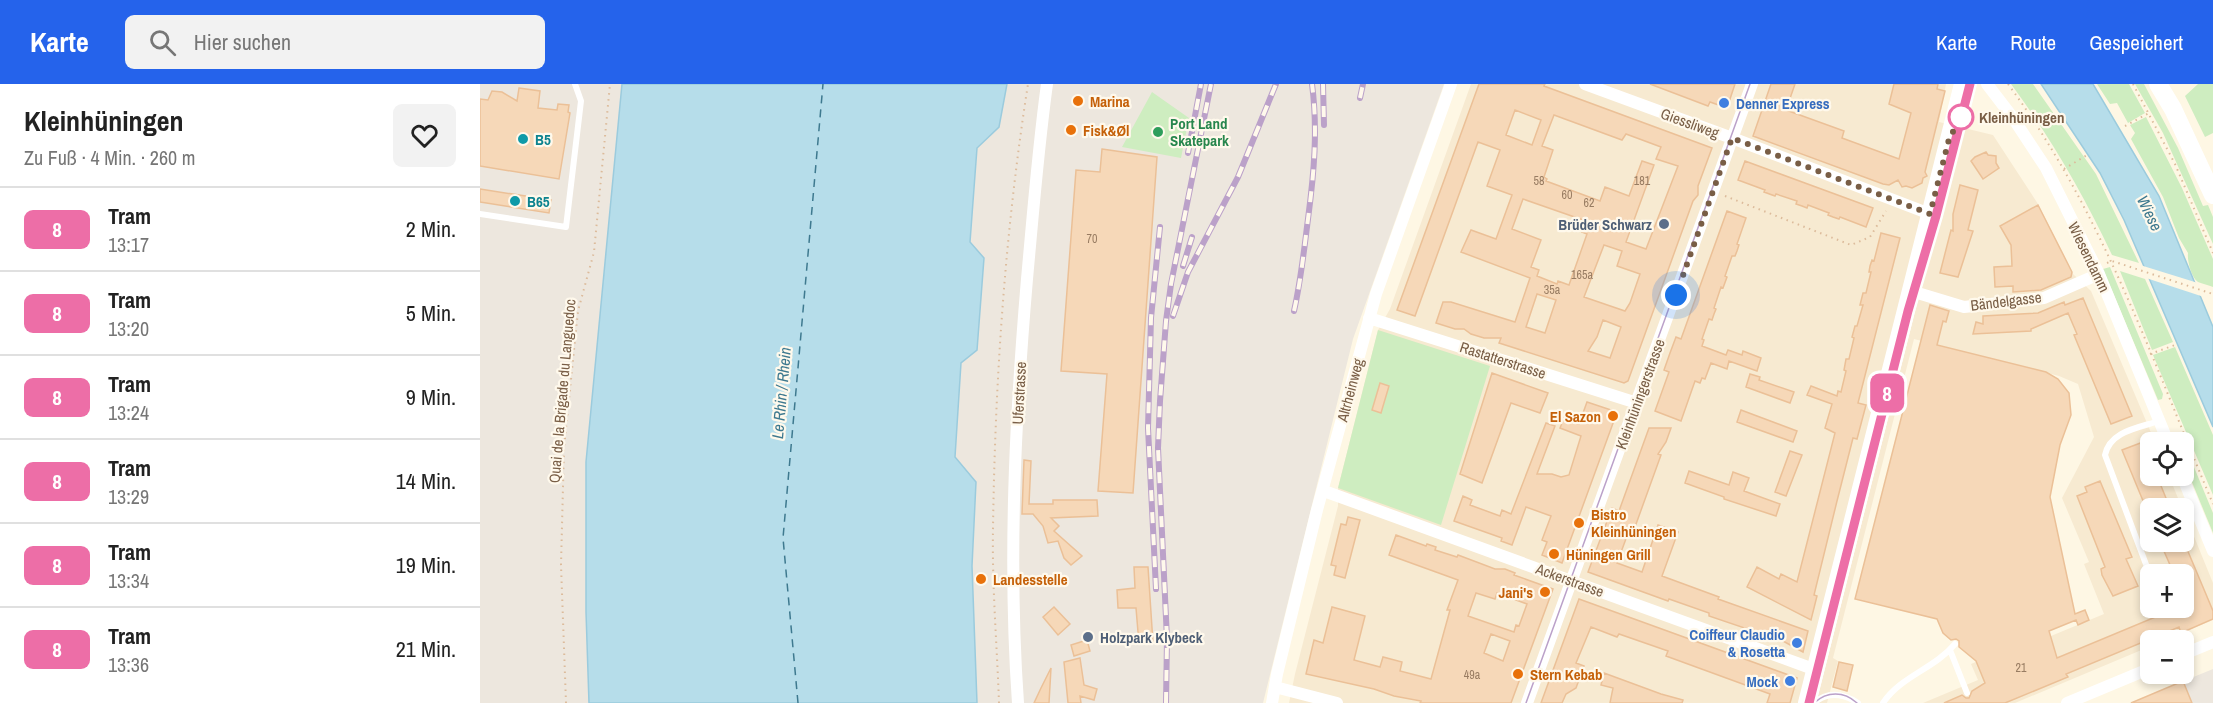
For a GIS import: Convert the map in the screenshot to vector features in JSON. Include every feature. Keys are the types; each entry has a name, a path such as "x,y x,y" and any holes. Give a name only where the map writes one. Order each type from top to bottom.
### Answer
{"street":[{"name":"Uferstrasse","path":"1018,703 1012,565 1019,380 1040,137 1047,84"},
{"name":"Altrheinweg","path":"1272,703 1317,510 1324,492 1369,318 1451,84"},
{"name":"Giessliweg","path":"1585,84 1930,214"},
{"name":"Kleinhüningerstrasse","path":"1527,703 1752,84"},
{"path":"1807,703 1963,84"},
{"name":"Wiesendamm","path":"1987,84 2046,168 2099,274 2164,432"},
{"path":"2158,84 2173,109 2213,195"},
{"name":"Bändelgasse","path":"1911,291 1964,307 2044,298 2099,274"},
{"name":"Rastatterstrasse","path":"1369,318 1637,403"},
{"path":"2186,486 2213,551"},
{"name":"Ackerstrasse","path":"1324,492 1816,670"},
{"path":"2194,650 2213,642"},
{"path":"2067,703 2140,673"},
{"path":"1275,687 1337,703"}],"lane":[{"path":"480,214 566,227 581,101 575,84"},
{"path":"2146,564 2105,455 2107,444 2116,436 2159,421"},
{"path":"1883,703 1892,690 1904,680 1919,673 1955,644"},
{"path":"1950,650 1967,693"},
{"path":"1814,703 1821,697 1831,694 1848,696 1858,703"}],"path":[{"name":"Quai de la Brigade du Languedoc","path":"566,703 561,565 564,448 578,311 594,252 610,84"},
{"path":"999,703 993,532 999,346 1021,128 1028,84"},
{"path":"2008,84 2026,108 2064,169 2112,261 2213,504"},
{"path":"2133,84 2175,164 2213,253"},
{"path":"2125,126 2149,113"},
{"path":"2064,169 2087,155"},
{"path":"1722,195 1851,245 1869,237 1886,211"},
{"path":"2112,261 2213,294"},
{"path":"2150,354 2175,345"}],"shaded area":[{"path":"480,84 622,84 586,462 592,703 480,703"},
{"path":"1007,84 1444,84 1353,339 1263,703 976,703 972,566 976,482 955,457 961,363 977,350 984,258 970,242 977,148 999,127"},
{"path":"1471,84 1946,84 1939,122 1993,135 2038,204 2073,274 2091,291 2151,432 2140,432 2140,486 2173,486 2178,498 2140,498 2140,552 2194,552 2194,536 2213,583 2213,620 2188,630 2140,630 2140,651 2015,703 1923,703 1978,680 1971,664 2048,631 2051,636 2104,614 2084,564 2089,562 2062,498 2094,437 2078,384 2059,376 1914,339 1833,658 1838,661 1827,703 1289,703 1338,506 1338,488 1378,330 1390,309"},
{"path":"2213,669 2213,703 2130,703 2176,684 2194,684 2194,677"}],"green space":[{"path":"2011,84 2033,84 2096,174 2139,263 2112,255 2066,167"},
{"path":"2097,84 2129,84 2145,113 2128,123 2117,103 2110,104"},
{"path":"2135,84 2144,84 2178,148 2203,206 2208,205 2213,217 2213,244 2163,133"},
{"path":"2198,84 2213,84 2213,133 2205,137 2185,96"},
{"name":"Port Land Skatepark","path":"1152,92 1189,118 1181,158 1122,147"},
{"path":"2146,117 2182,188 2213,259 2213,287 2198,282 2193,276 2188,253 2179,238 2163,197 2131,139 2135,133 2130,125"},
{"path":"2110,267 2163,394 2162,399 2158,400 2103,269"},
{"path":"2120,271 2145,279 2173,342 2152,350"},
{"path":"1378,330 1490,366 1441,525 1338,488"},
{"path":"2175,347 2213,435 2213,495 2194,451 2194,432 2186,432 2153,355"},
{"path":"2194,467 2213,513 2213,533 2194,486"}],"water":[{"name":"Le Rhin / Rhein","path":"622,84 1007,84 999,127 977,148 970,242 984,258 977,350 961,363 955,457 976,482 972,566 977,703 589,703 586,612 586,462"},
{"name":"Wiese","path":"2041,84 2093,84 2159,196 2213,327 2213,427 2124,220 2100,173"}],"pier":[{"path":"2140,265 2198,283 2204,297 2146,278"}],"building":[{"path":"1479,84 1545,84 1544,86 1712,148 1698,186 1698,195 1693,201 1628,381 1624,383 1499,343 1501,338 1484,338 1464,329 1455,329 1436,323 1443,302 1451,302 1515,322 1530,278 1461,252 1471,230 1496,239 1512,195 1487,186 1500,150 1478,142 1415,316 1397,310","holes":["1515,110 1541,120 1532,145 1506,135","1554,115 1622,140 1626,134 1661,147 1656,159 1678,166 1646,249 1626,242 1654,165 1642,161 1629,196 1605,187 1600,201 1546,181 1544,177 1553,150 1542,146","1523,199 1586,221 1582,232 1587,234 1569,285 1558,281 1557,284 1537,276 1539,270 1531,267 1541,240 1512,229","1604,245 1622,251 1617,266 1640,274 1625,311 1584,297","1537,294 1556,300 1545,333 1526,327","1603,320 1621,327 1610,358 1588,351 1597,337"]},
{"path":"1650,84 1735,84 1727,108 1710,102 1708,106"},
{"path":"1771,84 1795,84 1786,110 1844,131 1842,138 1899,159 1911,113 1889,104 1894,84 1938,84 1937,89 1945,91 1925,172 1927,176 1923,178 1922,183 1912,188 1902,187 1898,180 1889,185 1883,184 1753,136"},
{"name":"B5","path":"519,88 540,91 538,108 557,110 558,104 569,105 568,112 570,113 559,179 480,166 480,99 488,100 492,91 502,92 517,101"},
{"path":"1102,149 1157,157 1133,493 1098,491 1107,374 1061,371 1076,170 1100,172"},
{"path":"1986,152 1988,155 1996,156 1999,168 1983,179 1971,161"},
{"path":"1745,161 1873,208 1866,227 1840,217 1839,219 1833,217 1828,215 1829,213 1808,205 1807,208 1796,204 1797,201 1776,194 1775,196 1738,180"},
{"path":"1960,185 1978,190 1968,230 1973,231 1958,277 1940,273 1951,230 1953,231 1953,214"},
{"name":"B65","path":"480,189 551,200 549,213 480,202"},
{"path":"2038,205 2072,272 2071,277 2041,290 2013,292 2013,286 1995,287 1994,267 2012,266 2011,245 2000,226"},
{"path":"1727,211 1746,218 1737,244 1739,245 1737,251 1735,256 1732,256 1725,276 1727,277 1714,308 1716,309 1712,320 1709,319 1702,339 1704,340 1702,346 1726,355 1728,350 1742,355 1743,351 1761,358 1757,371 1729,361 1727,369 1711,363 1705,379 1702,378 1700,383 1695,381 1681,421 1655,411 1669,372 1664,370 1670,353 1676,337 1681,339"},
{"path":"1881,233 1900,238 1858,403 1866,405 1857,439 1853,438 1814,595 1817,596 1811,620 1747,587 1757,567 1779,579 1781,574 1797,582 1835,433 1825,428 1832,404 1807,395 1811,386 1837,396 1838,391 1841,392 1846,359 1849,359 1854,338 1852,337 1863,305 1860,305 1863,293 1866,293 1871,272 1869,272 1870,266 1872,260 1874,261"},
{"path":"2083,298 2132,416 2111,424 2074,335 2077,334 2068,313 2031,331 1973,334 1976,322 1983,324 1983,316 2038,313 2064,302 2065,305"},
{"path":"1930,305 1949,311 1946,322 1943,321 1937,345 2046,372 2058,379 2069,393 2071,415 2060,445 2050,497 2075,614 2085,610 2089,620 2078,625 2076,620 2049,631 2057,658 2153,618 2194,618 2194,566 2213,611 2213,619 2188,630 2180,630 2179,627 2172,630 2140,630 2140,643 2066,674 2068,677 2005,703 1944,703 1962,695 1969,698 1972,691 1985,683 1976,661 1959,647 1959,641 1951,640 1943,633 1937,619 1855,599"},
{"path":"1492,373 1548,393 1540,413 1511,403 1482,483 1460,474"},
{"path":"1750,374 1760,377 1759,380 1794,392 1790,403 1746,387"},
{"path":"1380,383 1389,386 1381,413 1372,410"},
{"path":"1587,402 1614,411 1613,414 1616,415 1562,563 1542,555 1547,542 1542,540 1551,516 1526,507 1512,545 1501,541 1502,538 1454,521 1463,496 1472,500 1470,505 1500,516 1502,510 1511,514 1546,423 1555,426 1537,474 1552,474 1561,477 1569,475 1581,436 1560,428 1564,418 1579,424"},
{"path":"1741,410 1797,431 1793,442 1737,422"},
{"path":"1649,428 1671,428 1658,454 1661,455 1631,538 1627,536 1617,563 1642,572 1658,525 1678,532 1662,576 1808,631 1803,652 1783,641 1709,616 1709,613 1588,572 1612,508 1619,511"},
{"path":"2140,443 2140,486 2161,486 2166,498 2142,498 2122,450"},
{"path":"1790,451 1802,455 1786,496 1775,492"},
{"path":"1024,460 1031,461 1029,504 1053,504 1053,500 1097,500 1098,516 1051,518 1059,526 1054,531 1082,556 1071,565 1064,558 1058,541 1048,543 1043,526 1033,514 1022,514"},
{"path":"1689,471 1729,485 1733,472 1749,478 1744,491 1780,504 1776,516 1685,483"},
{"path":"2100,481 2132,557 2126,559 2138,586 2113,596 2102,575 2101,569 2105,567 2077,496 2087,492 2085,487"},
{"path":"1348,517 1360,520 1345,578 1334,575 1336,566 1331,565 1341,524 1346,525"},
{"path":"1396,535 1495,569 1505,569 1515,573 1514,575 1553,589 1511,703 1420,703 1421,701 1306,674 1314,640 1323,643 1332,607 1365,616 1354,660 1380,667 1383,657 1402,662 1400,671 1431,679 1450,610 1447,610 1458,580 1389,555","holes":["1476,593 1495,599 1497,593 1527,604 1519,626 1516,625 1514,632 1468,616","1491,634 1510,641 1503,661 1484,653"]},
{"path":"2164,552 2188,552 2193,564 2170,564"},
{"path":"1134,567 1148,567 1153,643 1139,644 1136,608 1118,608 1117,590 1135,588"},
{"path":"1579,599 1797,678 1790,703 1767,703 1770,694 1666,656 1668,651 1619,634 1617,637 1591,627 1576,663 1584,666 1576,688 1566,694 1562,703 1541,703"},
{"path":"1054,607 1070,624 1058,635 1043,617"},
{"path":"1087,640 1090,651 1074,656 1071,645"},
{"path":"1080,658 1084,685 1097,689 1094,700 1080,696 1081,703 1068,703 1064,662"},
{"path":"1839,662 1853,665 1847,691 1833,687"},
{"path":"1051,668 1049,703 1034,703 1041,688"},
{"path":"1604,673 1683,700 1682,703 1610,703 1613,688 1601,685"},
{"path":"2176,684 2184,684 2192,703 2131,703"}],"ferry route":[{"path":"798,703 783,538 823,84"}],"tram line":[{"path":"1526,703 1750,84"},
{"path":"1809,703 1908,311 1936,216 1970,84"},
{"name":"8","path":"1809,703 1908,311 1936,216 1970,84"},
{"path":"1814,703 1824,696 1836,694 1847,696 1857,703"}],"railway":[{"path":"1188,153 1201,84"},
{"path":"1166,703 1167,639 1158,448 1160,401 1171,284 1211,84"},
{"path":"1173,316 1188,272 1238,177 1276,84"},
{"path":"1294,311 1299,288 1313,168 1315,118 1312,84"},
{"path":"1323,84 1324,125"},
{"path":"1360,98 1363,84"},
{"path":"1156,589 1148,428 1151,318 1160,227"},
{"path":"1183,266 1192,237"}],"place":[{"name":"Marina","path":"1078,101"},
{"name":"Denner Express","path":"1724,103"},
{"name":"Kleinhüningen","path":"1961,117"},
{"name":"Fisk&Øl","path":"1071,130"},
{"name":"Port Land Skatepark","path":"1158,132"},
{"name":"B5","path":"523,139"},
{"name":"B65","path":"515,201"},
{"name":"Brüder Schwarz","path":"1664,224"},
{"name":"El Sazon","path":"1613,416"},
{"name":"Bistro Kleinhüningen","path":"1579,523"},
{"name":"Hüningen Grill","path":"1554,554"},
{"name":"Landesstelle","path":"981,579"},
{"name":"Jani's","path":"1545,592"},
{"name":"Holzpark Klybeck","path":"1088,637"},
{"name":"Coiffeur Claudio & Rosetta","path":"1797,643"},
{"name":"Stern Kebab","path":"1518,674"},
{"name":"Mock","path":"1790,681"}],"route":[{"path":"1676,295 1732,138 1930,214 1949,139 1961,117"}]}
